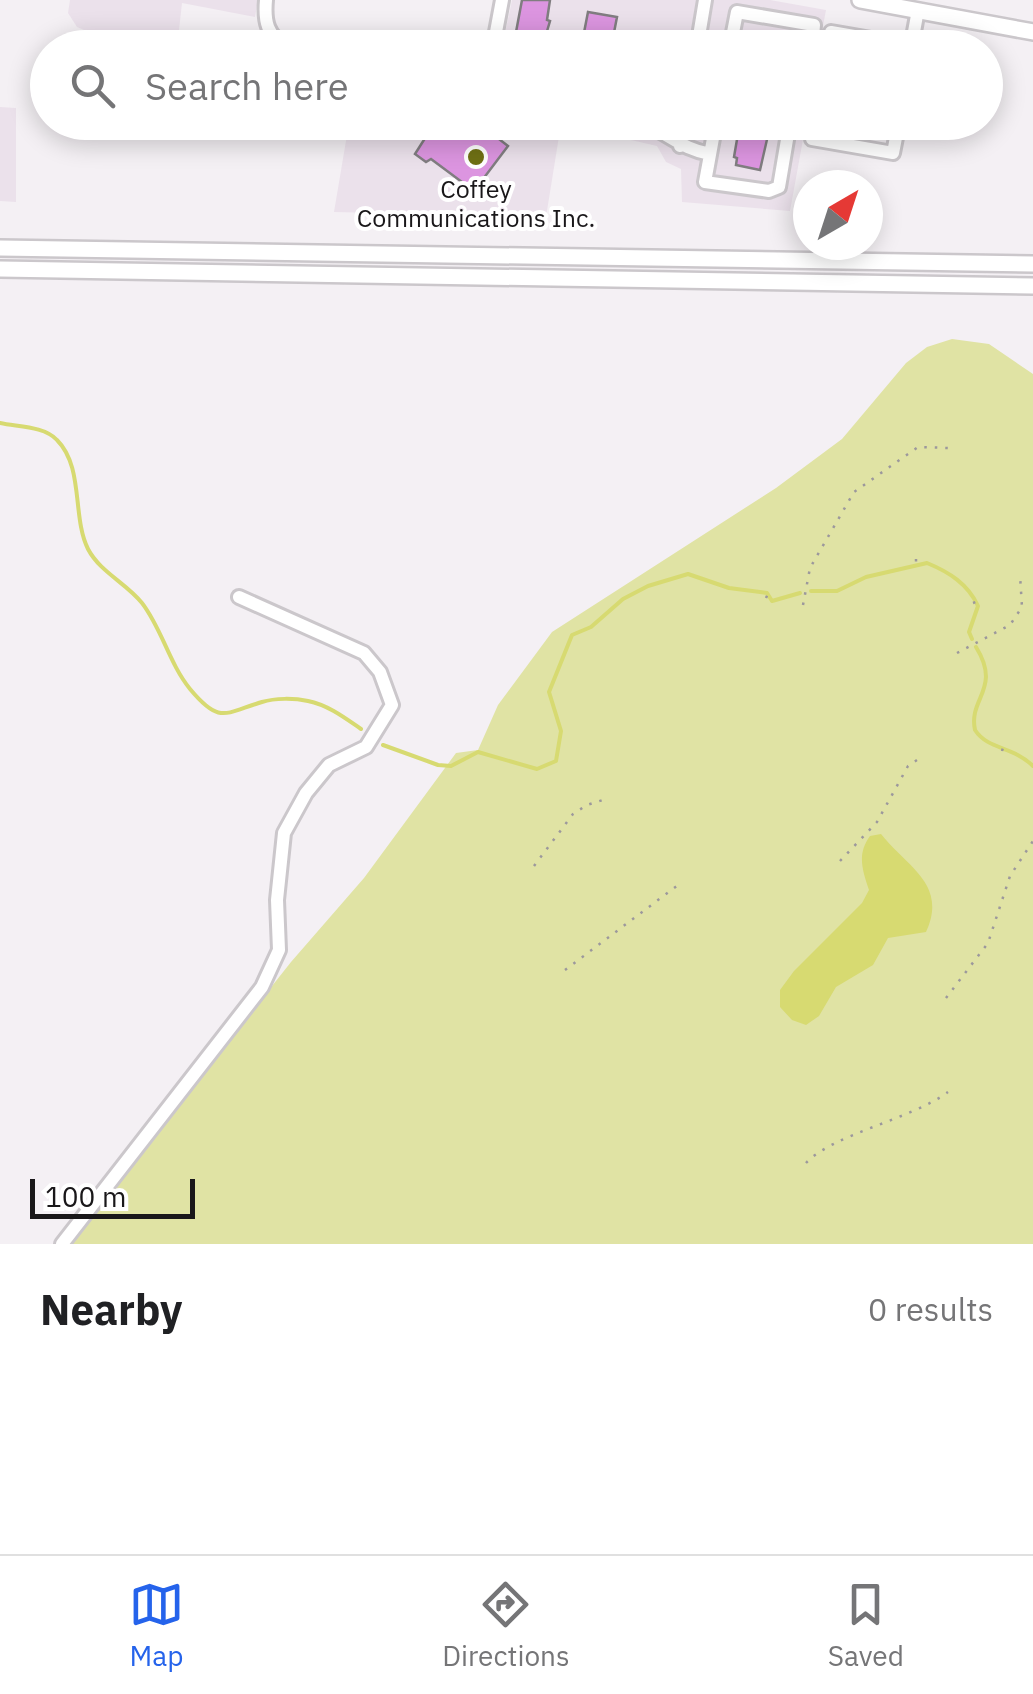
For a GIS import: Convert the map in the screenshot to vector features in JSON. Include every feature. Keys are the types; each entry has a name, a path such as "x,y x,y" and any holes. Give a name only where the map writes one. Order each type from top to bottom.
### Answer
{"main road":[{"path":"860,0 1033,32"},
{"path":"0,248 1033,264"},
{"path":"0,269 1033,286"}],"street":[{"path":"266,0 265,25 269,30"},
{"path":"496,30 502,0"},
{"path":"700,30 705,0"},
{"path":"914,30 918,10"},
{"path":"734,30 737,12 814,26 814,30"},
{"path":"671,140 710,154"},
{"path":"680,146 681,140"},
{"path":"713,140 705,182 770,191 779,187 787,140"},
{"path":"818,140 894,152 896,140"},
{"path":"62,1244 262,988 279,950 277,900 284,833 306,793 329,766 366,747 392,705 380,672 364,653 238,597"}],"path":[{"path":"804,605 810,568 854,492 918,447 925,444 949,448"},
{"path":"916,559 916,566"},
{"path":"957,653 1010,625 1022,607 1020,575"},
{"path":"766,598 770,589"},
{"path":"973,603 981,600"},
{"path":"1002,751 1004,744"},
{"path":"840,860 877,822 908,766 923,756"},
{"path":"534,866 574,814 587,805 606,800"},
{"path":"946,998 988,943 1010,876 1033,841"},
{"path":"565,970 682,882"},
{"path":"806,1163 821,1150 913,1113 948,1092"}],"shaded area":[{"path":"70,0 258,0 255,17 182,3 179,30 84,30 68,13"},
{"path":"512,0 770,0 826,10 822,30 506,30"},
{"path":"0,107 16,108 16,202 0,201"},
{"path":"346,140 558,140 546,217 334,212"},
{"path":"631,140 803,140 797,170 793,170 790,211 682,202 681,169 666,162 657,146"},
{"path":"881,834 922,877 928,889 932,901 926,932 888,938 873,965 836,987 819,1016 806,1025 792,1020 780,1007 780,990 862,903 869,890 863,849 870,836"}],"green space":[{"path":"952,339 989,344 1033,374 1033,1244 68,1244 291,962 364,878 456,753 478,750 498,705 552,632 776,488 842,439 906,363 927,347"}],"building":[{"path":"522,0 550,0 547,30 516,30"},
{"path":"588,12 617,17 614,30 584,30"},
{"name":"Coffey Communications Inc.","path":"424,140 500,140 508,146 474,191 431,159 426,162 415,154"},
{"path":"737,140 767,140 760,170 736,165"}],"waterway":[{"path":"0,423 45,432 57,440 71,464 88,549 142,603 183,679 209,708 223,713 273,700 303,700 329,709 361,729"},
{"path":"811,591 837,591 866,577 927,563 957,580 974,598 978,606 969,632 972,639"},
{"path":"383,745 438,765 451,766 478,752 537,769 556,761 561,731 549,692 572,635 591,627 623,599 648,586 688,574 729,588 767,593 772,601 800,593"},
{"path":"976,647 986,673 974,719 975,730 987,741 1033,766"}],"place":[{"name":"Coffey Communications Inc.","path":"476,157"}]}
